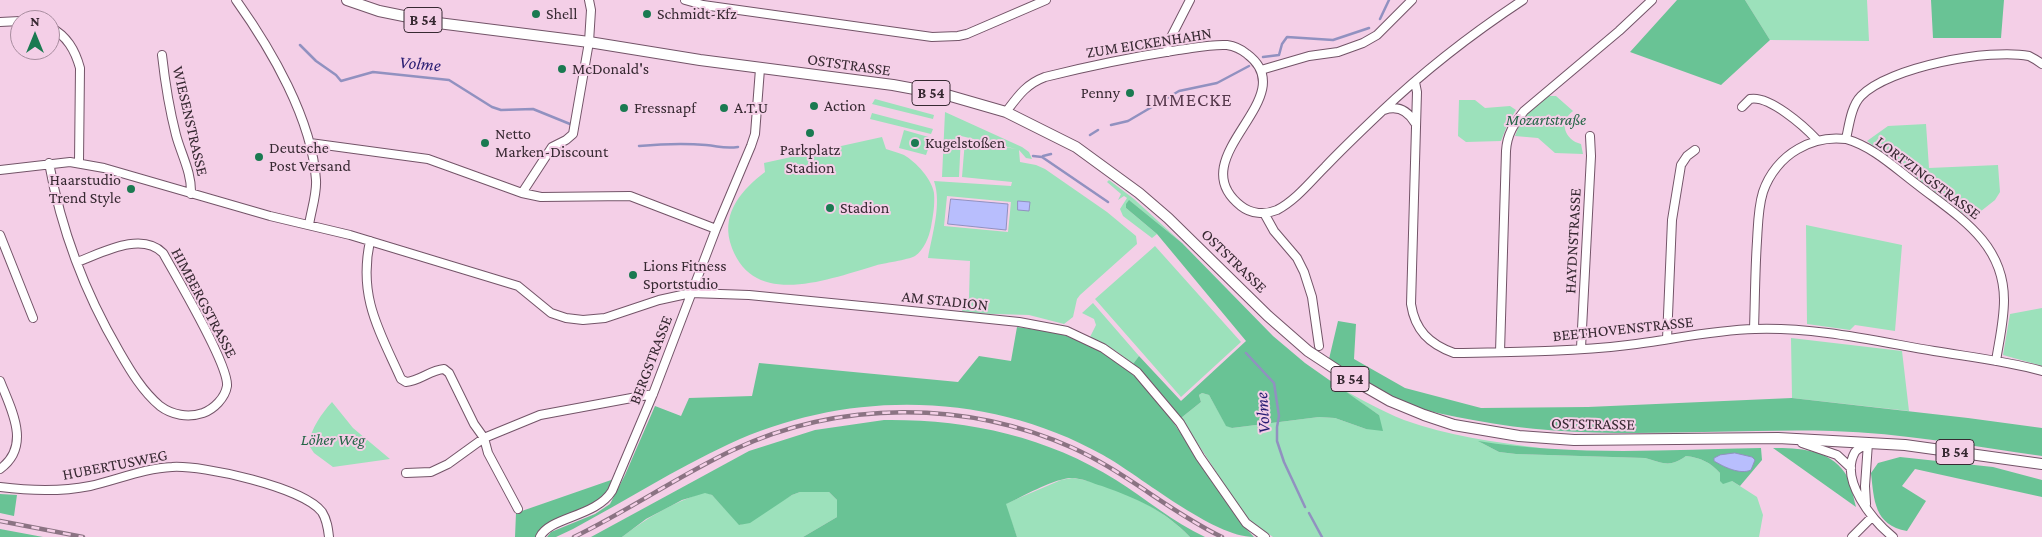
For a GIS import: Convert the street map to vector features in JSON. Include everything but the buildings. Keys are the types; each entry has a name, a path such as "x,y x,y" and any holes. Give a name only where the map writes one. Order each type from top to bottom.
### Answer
{"main road":[{"name":"OSTSTRASSE","path":"347,0 379,11 438,22 589,42 760,69 893,86 947,96 1006,112 1076,147 1109,170 1168,218 1268,316 1308,351 1367,389 1407,409 1454,425 1519,436 1574,440 1778,438 1868,443"},
{"name":"B 54","path":"1868,443 1905,445 2042,464"}],"street":[{"path":"236,0 264,39 296,106 310,142 316,182 309,225"},
{"path":"522,192 552,146 566,140 573,134 589,42 591,10 589,0"},
{"path":"685,0 703,5 872,29 932,37 950,37 967,34 1046,0"},
{"path":"1168,52 1167,45 1190,0"},
{"path":"1412,0 1377,35 1363,44 1338,52 1287,61 1261,70 1263,85 1260,99 1228,150 1224,182 1234,201 1244,208 1264,213 1275,211 1297,196 1382,110 1485,25 1523,0"},
{"path":"1500,352 1506,151 1512,126 1524,111 1619,31 1652,0"},
{"path":"60,33 76,55 80,68 79,162"},
{"name":"ZUM EICKENHAHN","path":"1006,112 1024,88 1033,81 1168,52 1211,46 1234,46 1254,59 1261,70"},
{"name":"WIESENSTRASSE","path":"162,55 168,100 176,136 192,182 191,194"},
{"path":"1754,329 1758,221 1763,191 1773,172 1781,162 1792,152 1817,140 1838,138 1846,140 1860,97 1904,71 1939,62 1972,57 2016,55 2031,57 2042,64"},
{"name":"BERGSTRASSE","path":"540,537 546,529 595,508 608,497 626,461 627,453 631,448 653,394 716,229 737,183 755,134 760,69"},
{"name":"BEETHOVENSTRASSE","path":"1415,82 1418,92 1415,122 1411,304 1416,325 1432,342 1441,348 1454,352 1500,352 1627,345 1754,329 1813,331 1996,361 2042,371"},
{"path":"1742,106 1750,99 1761,99 1804,127 1817,140"},
{"path":"1382,110 1400,108 1407,112 1415,122"},
{"name":"HAYDNSTRASSE","path":"1581,348 1591,156 1590,136"},
{"name":"LORTZINGSTRASSE","path":"1846,140 1857,142 1882,158 1970,226 1986,243 1996,262 2002,280 2004,299 1996,361"},
{"path":"310,142 428,159 541,197 630,196 716,229"},
{"path":"1667,339 1672,220 1681,165 1687,156 1695,150"},
{"path":"0,170 48,163 79,162 191,194 370,241 518,286 551,313 566,318 583,320 604,318 659,300 691,293"},
{"name":"HIMBERGSTRASSE","path":"48,163 59,211 77,262 94,306 129,369 148,394 168,412 180,415 201,414 217,404 226,386 223,365 163,253 156,246 148,243 135,244 112,249 77,262"},
{"path":"1264,213 1274,231 1297,258 1304,272 1312,297 1319,346"},
{"path":"0,235 32,318"},
{"path":"370,241 366,267 368,300 401,379 406,382 414,381 436,370 444,369 449,373 474,424 484,438 488,453 518,509"},
{"name":"AM STADION","path":"691,293 748,295 1019,322 1067,332 1085,338 1122,360 1137,372 1180,423 1230,502 1246,523 1265,537"},
{"path":"0,381 18,431 13,455 0,469"},
{"path":"406,472 430,472 448,464 484,438 540,415 653,394"},
{"path":"1778,438 1812,445 1838,455 1851,468"},
{"path":"1868,443 1856,451 1851,468 1853,482 1872,518 1893,537"},
{"path":"1866,508 1865,486 1868,443"},
{"name":"HUBERTUSWEG","path":"0,487 47,491 69,490 161,468 200,469 246,478 304,499 322,512 326,520 329,537"},
{"path":"1852,537 1872,518"}],"green space":[{"path":"1677,0 1745,0 1770,40 1721,85 1630,52"},
{"path":"1745,0 1867,0 1869,41 1770,40"},
{"path":"1931,0 2004,0 2001,38 1933,38"},
{"name":"Mozartstraße","path":"1546,96 1556,96 1573,111 1568,115 1565,130 1571,139 1581,144 1583,154 1555,153 1538,138 1515,136 1522,118"},
{"path":"875,99 934,115 933,119 872,104"},
{"name":"Mozartstraße","path":"1459,100 1475,100 1485,108 1510,106 1516,110 1508,123 1501,141 1466,142 1458,136"},
{"path":"945,112 1022,147 1029,152 1032,159 1026,158 1019,150 1020,162 1045,169 1107,212 1136,236 1137,244 1080,295 1077,299 1073,317 1064,324 1029,315 962,313 963,298 969,298 970,261 928,258 937,209 934,181 1011,186 1012,182 962,177 965,140 1016,149 961,136 959,177 942,177","holes":["947,196 1011,202 1008,232 944,226"]},
{"path":"872,113 933,129 931,134 870,119"},
{"path":"1926,124 1929,168 1998,165 2000,192 1995,200 1971,219 1867,141 1888,126"},
{"name":"Kugelstoßen","path":"904,130 932,138 926,155 899,148"},
{"path":"882,137 886,149 904,155 913,162 923,171 933,188 933,215 929,235 926,243 915,256 834,278 792,285 772,283 754,276 740,263 730,242 729,220 736,202 742,193 765,172 764,163"},
{"path":"1109,180 1134,199 1182,243 1130,201 1126,208 1157,234 1152,238 1123,216 1120,209 1127,198 1124,196 1118,200 1121,194 1107,182"},
{"path":"1129,200 1182,243 1273,336 1305,363 1379,415 1383,431 1366,429 1335,418 1319,417 1232,428 1226,426 1209,395 1202,393 1199,395 1201,402 1181,418 1133,364 1139,356 1181,401 1246,341 1157,234 1126,208"},
{"path":"1806,225 1902,245 1895,331 1855,325 1850,330 1807,324"},
{"path":"1155,246 1241,342 1181,397 1095,299"},
{"path":"1093,303 1139,356 1133,364 1116,351 1090,337 1096,325 1094,319 1082,313"},
{"path":"2042,308 2042,366 2003,355 2010,314"},
{"path":"1338,321 1356,324 1354,359 1405,388 1481,408 1588,407 1792,398 2042,428 2042,456 1937,440 1858,432 1607,433 1517,427 1457,417 1407,404 1367,383 1329,359"},
{"path":"1017,327 1076,339 1107,354 1133,375 1156,399 1233,512 1254,537 1237,534 1198,517 1103,455 1059,434 1013,419 966,409 918,405 869,406 821,414 774,426 709,454 573,529 556,537 547,537 551,532 595,514 610,504 625,475 655,406 681,416 689,398 752,396 759,363 958,382 979,356 1011,361"},
{"path":"1791,338 1902,351 1909,411 1792,398"},
{"path":"1338,387 1387,413 1421,426 1471,438 1540,448 1517,448 1480,442 1499,452 1645,458 1662,463 1675,462 1686,456 1701,459 1709,463 1720,473 1720,481 1732,481 1757,497 1763,515 1759,537 1273,537 1250,521 1239,507 1181,418 1201,402 1199,395 1202,393 1209,395 1226,425 1232,428 1319,417 1335,418 1366,429 1379,415"},
{"name":"Löher Weg","path":"332,402 353,428 390,459 333,467 314,453 308,444 312,432 324,411"},
{"path":"884,420 915,420 975,427 1033,441 1062,452 1116,480 1160,510 1205,537 1190,537 1170,519 1139,501 1086,481 1069,478 1053,482 1006,504 1017,537 803,537 837,517 837,500 829,492 800,492 792,495 750,523 739,525 712,495 705,493 682,500 646,519 622,537 591,537 749,451 815,430"},
{"path":"1478,441 1548,449 1619,451 1761,448 1762,460 1740,486 1732,481 1723,484 1720,481 1720,473 1713,466 1701,459 1686,456 1675,462 1662,463 1645,458 1516,454 1499,452"},
{"path":"1773,448 1803,450 1831,459 1845,473 1856,507"},
{"path":"1900,457 1993,467 2042,480 2042,497 1915,469 1902,486 1926,501 1907,531 1896,528 1882,517 1878,510 1873,493 1871,473 1878,463"},
{"path":"1072,478 1104,485 1136,498 1165,516 1190,537 1017,537 1005,504 1061,480"},
{"path":"614,479 603,499 543,527 537,537 515,537 516,513"},
{"path":"705,492 712,495 740,525 800,492 829,492 837,500 837,517 803,537 622,537 662,511 683,500"},
{"path":"0,494 17,495 14,516 0,513"},
{"path":"0,529 43,537 0,537"}],"water":[{"path":"951,199 1008,204 1006,230 948,224"},
{"path":"1018,201 1030,202 1029,211 1018,210"},
{"path":"1735,453 1752,457 1755,460 1751,470 1737,471 1714,461 1714,458 1720,455"}],"waterway":[{"name":"IMMECKE","path":"1380,19 1389,0"},
{"name":"IMMECKE","path":"1263,57 1279,55 1282,44 1287,37 1333,40 1369,28"},
{"name":"Volme","path":"300,45 341,81 373,72 449,80 492,107 501,110 533,109 570,124"},
{"name":"IMMECKE","path":"1111,125 1128,121 1179,91 1217,83 1249,66"},
{"name":"IMMECKE","path":"1090,135 1098,130"},
{"name":"Volme","path":"639,146 681,144 725,148 738,147"},
{"name":"IMMECKE","path":"1043,156 1051,154"},
{"name":"Volme","path":"1033,156 1042,157 1108,202"},
{"name":"Volme","path":"1246,353 1274,383 1279,416 1277,441 1284,462 1305,507"},
{"name":"Volme","path":"1309,513 1322,537"}],"railway":[{"path":"574,537 713,460 774,434 816,422 859,415 903,412 947,414 990,421 1032,432 1073,448 1222,537"},
{"path":"0,521 83,537"}],"place":[{"name":"Shell","path":"536,14"},
{"name":"Schmidt-Kfz","path":"647,14"},
{"name":"McDonald's","path":"562,69"},
{"name":"Penny","path":"1130,93"},
{"name":"Action","path":"814,106"},
{"name":"Fressnapf","path":"624,108"},
{"name":"A.T.U","path":"724,108"},
{"name":"Parkplatz Stadion","path":"810,133"},
{"name":"Netto Marken-Discount","path":"485,143"},
{"name":"Kugelstoßen","path":"915,143"},
{"name":"Deutsche Post Versand","path":"259,157"},
{"name":"Haarstudio Trend Style","path":"131,189"},
{"name":"Stadion","path":"830,208"},
{"name":"Lions Fitness Sportstudio","path":"633,275"}],"district":[{"name":"IMMECKE","path":"1189,100"}]}
